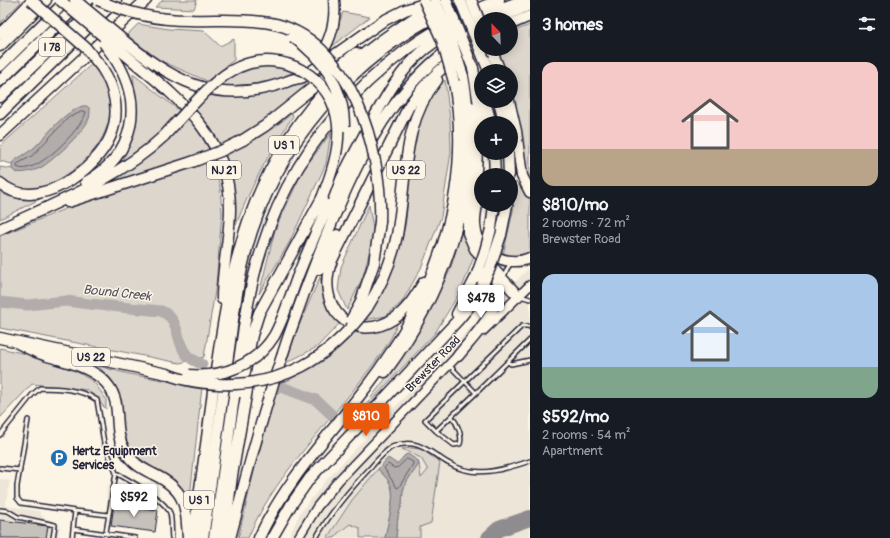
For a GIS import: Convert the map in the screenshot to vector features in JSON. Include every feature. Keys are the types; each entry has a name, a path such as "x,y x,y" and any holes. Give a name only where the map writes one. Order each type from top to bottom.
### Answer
{"highway":[{"path":"0,34 32,0 86,48 102,68 113,88 116,116 108,140 94,161 66,182 39,193 20,193 11,190 0,183"},
{"path":"0,46 46,0"},
{"path":"60,0 89,25 93,32 121,51 150,62 167,73 189,84 229,92 249,91 295,80 310,73 383,21 405,10 435,0 452,43 459,79 466,101 468,131 466,174 458,223 443,271 423,316 396,359 324,445 312,454"},
{"name":"I 78","path":"0,66 67,0"},
{"path":"68,197 73,190 98,175 118,154 127,136 132,112 131,95 121,51 75,0"},
{"name":"I 78","path":"0,81 83,0"},
{"path":"98,0 123,10 155,18 244,21 274,24 295,31 318,47 341,75 357,103 368,131 378,183 380,222 374,263 363,306"},
{"name":"I 78","path":"0,97 58,42 106,0"},
{"path":"0,114 116,0"},
{"path":"290,80 312,65 325,48 333,28 335,12 334,0"},
{"path":"424,0 475,119 477,143 476,172 468,220 468,233 473,245 518,296"},
{"path":"445,0 473,68 481,116"},
{"name":"US 1","path":"193,538 221,330 235,263 244,230 261,187 283,147 309,111 344,71 380,41 424,11 445,0"},
{"path":"460,0 474,25"},
{"path":"203,538 239,281 252,232 268,191 287,156 302,133 322,107 353,75 387,46 439,14 470,0 475,12"},
{"path":"214,538 243,334 253,279 269,226 293,176 312,146 333,118 358,91 386,66 415,43 435,30 468,12 499,0"},
{"path":"167,374 178,373 203,376 218,374 237,368 255,357 268,343 276,331 297,278 342,176 382,103 402,72 423,51 444,35 474,19 523,0"},
{"path":"2,133 145,1"},
{"path":"514,12 530,5"},
{"path":"34,212 192,162 221,151 243,140 265,126 349,58 398,25 424,11"},
{"path":"518,22 530,17"},
{"path":"221,492 254,327 261,309 322,198 339,163 344,140 342,107 333,81 318,57 292,36 266,24 244,21"},
{"path":"230,538 263,416 298,310 340,205 362,159 387,115 407,88 454,44 474,31"},
{"path":"298,310 385,144 410,104 438,71 472,47"},
{"name":"US 22","path":"0,338 205,383 250,384 267,381 288,374 319,356 343,331 383,279 394,248 400,217 410,136 415,116 422,101 434,83 450,66 472,47"},
{"name":"NJ 21","path":"121,51 174,96 192,114 210,137 220,159 227,183 230,206 222,295 221,330"},
{"path":"0,228 68,197 121,170 149,150 214,84 235,69 249,63 265,61 281,62 292,65 306,73 319,84 330,99 337,115 337,150 322,198"},
{"path":"259,538 279,499 312,454 370,383 398,341 426,292 442,251 452,213 460,164 459,79"},
{"path":"410,104 330,265 327,288 331,304 341,317 354,325 371,326 388,322 400,314 410,303 442,251"},
{"path":"511,108 516,131 522,176 530,192"},
{"path":"477,212 475,223 477,236 484,247 495,257 512,262 530,258"},
{"path":"431,349 458,313 476,277 486,251 493,212"},
{"path":"272,538 291,505 310,478 339,445 469,307 481,288 492,262 501,235 506,212"},
{"path":"224,538 234,468 258,333 272,293 289,258"},
{"path":"458,356 489,315 495,304 498,285 496,277 489,264"},
{"path":"14,341 39,353 81,366 96,375 107,385 116,401 119,434 123,448 130,459 138,466 168,482 178,491 185,510 188,538"}],"street":[{"name":"Brewster Road","path":"298,538 312,514 339,480 448,365 530,285"}],"lane":[{"path":"503,279 506,269 512,262"},
{"path":"518,296 530,299"},
{"path":"452,417 456,422 462,439 460,444 454,445 425,420 522,326 530,327"},
{"path":"436,431 530,340"},
{"path":"508,362 512,364 530,360"},
{"path":"448,365 476,393"},
{"path":"0,435 32,394 40,388 54,388 88,394 97,400 104,443 116,473 105,538"},
{"path":"28,420 16,494 21,503 108,515"},
{"path":"316,538 351,488 386,452 397,445 406,443 416,444 453,466 473,471 494,471 530,461"},
{"path":"0,468 20,470"},
{"path":"116,473 135,483 163,504 170,514 172,538"},
{"path":"0,510 8,511 18,517 54,525 53,538"},
{"path":"72,538 75,511"},
{"path":"73,529 135,538"}],"shaded area":[{"path":"0,0 19,0 21,2 0,23"},
{"path":"163,0 197,0 194,9 155,7"},
{"path":"343,12 370,17 330,48"},
{"path":"138,24 169,29 204,31 220,46 234,39 234,60 207,81 159,60 127,35"},
{"path":"530,25 530,182 528,180 518,116 517,116 515,108 518,108 518,64 502,64 499,56 518,56 518,29"},
{"path":"93,63 103,78 108,94 110,108 108,123 103,137 94,150 83,162 69,173 52,183 26,189 8,183 0,176 0,167 13,169 16,173 41,168 80,132 83,106 68,114 54,126 36,146 27,154 15,160 12,164 0,161 0,146"},
{"path":"272,65 295,72 277,79 258,83 220,86 232,77 244,71"},
{"path":"133,74 181,112 147,145 128,159 107,171 129,141 136,107"},
{"path":"306,78 311,82 270,117 246,133 221,146 210,127 196,110 209,95 235,97 259,95 283,89"},
{"path":"445,80 450,119 451,152 441,217 421,268 402,302 386,316 364,320 377,298 394,263 406,222 411,162 417,133 428,105 435,92"},
{"path":"292,113 293,116 276,142 236,225 234,190 231,178 232,174 224,154 275,127"},
{"path":"188,118 199,132 210,151 89,191 170,136"},
{"path":"331,133 326,164 289,243 259,294 275,230 303,170"},
{"path":"212,158 220,186 222,213 216,285 204,357 180,363 0,328 0,236 79,203"},
{"path":"518,184 530,199 530,253 525,256 503,255 513,212 518,212"},
{"path":"0,191 14,198 42,198 0,219"},
{"path":"369,205 374,234 363,277 347,310 338,290 341,267"},
{"path":"462,231 475,254 461,290 435,333 357,416 386,378 426,318 450,270"},
{"path":"530,267 530,538 288,538 300,513 327,479"},
{"path":"320,277 326,304 339,324 317,347 286,363 297,330"},
{"path":"398,322 391,338 376,361 283,477 258,517 248,538 238,538 255,467 276,392 278,393 283,383 313,367 355,331 385,328"},
{"path":"0,348 35,356 74,370 94,382 106,399 106,409 88,390 32,384 0,418"},
{"path":"98,366 129,374 202,387 189,506 175,480 152,467 132,453 123,435 122,401 111,379"},
{"path":"402,449 421,449 440,462 431,523 420,527 420,538 396,538 403,490 407,481 419,464 421,478 428,470 421,458"},
{"path":"378,469 389,481 392,491 392,504 385,538 360,538 360,528 350,524 337,534 335,538 327,538 352,500"},
{"path":"0,479 10,481 5,506 39,511 42,516 60,525 58,538 0,538"}],"water":[{"path":"83,106 87,106 90,109 88,121 74,139 59,153 40,168 27,172 13,171 12,167 14,161 35,147 69,113"},
{"path":"408,454 418,461 419,464 407,481 403,490 396,538 385,538 392,504 392,491 389,481 378,469 388,458 397,464 405,455"}],"building":[{"path":"114,504 158,510 155,532 111,526"},
{"path":"0,520 48,526 46,538 0,538"}],"waterway":[{"name":"Bound Creek","path":"0,302 27,305 66,301 161,311 167,314 174,323 184,351 192,359 202,364"},
{"name":"Bound Creek","path":"279,386 316,400 333,416"}],"taxiway":[{"path":"489,538 499,529 530,518"}],"place":[{"name":"Hertz Equipment Services","path":"59,458"}]}
